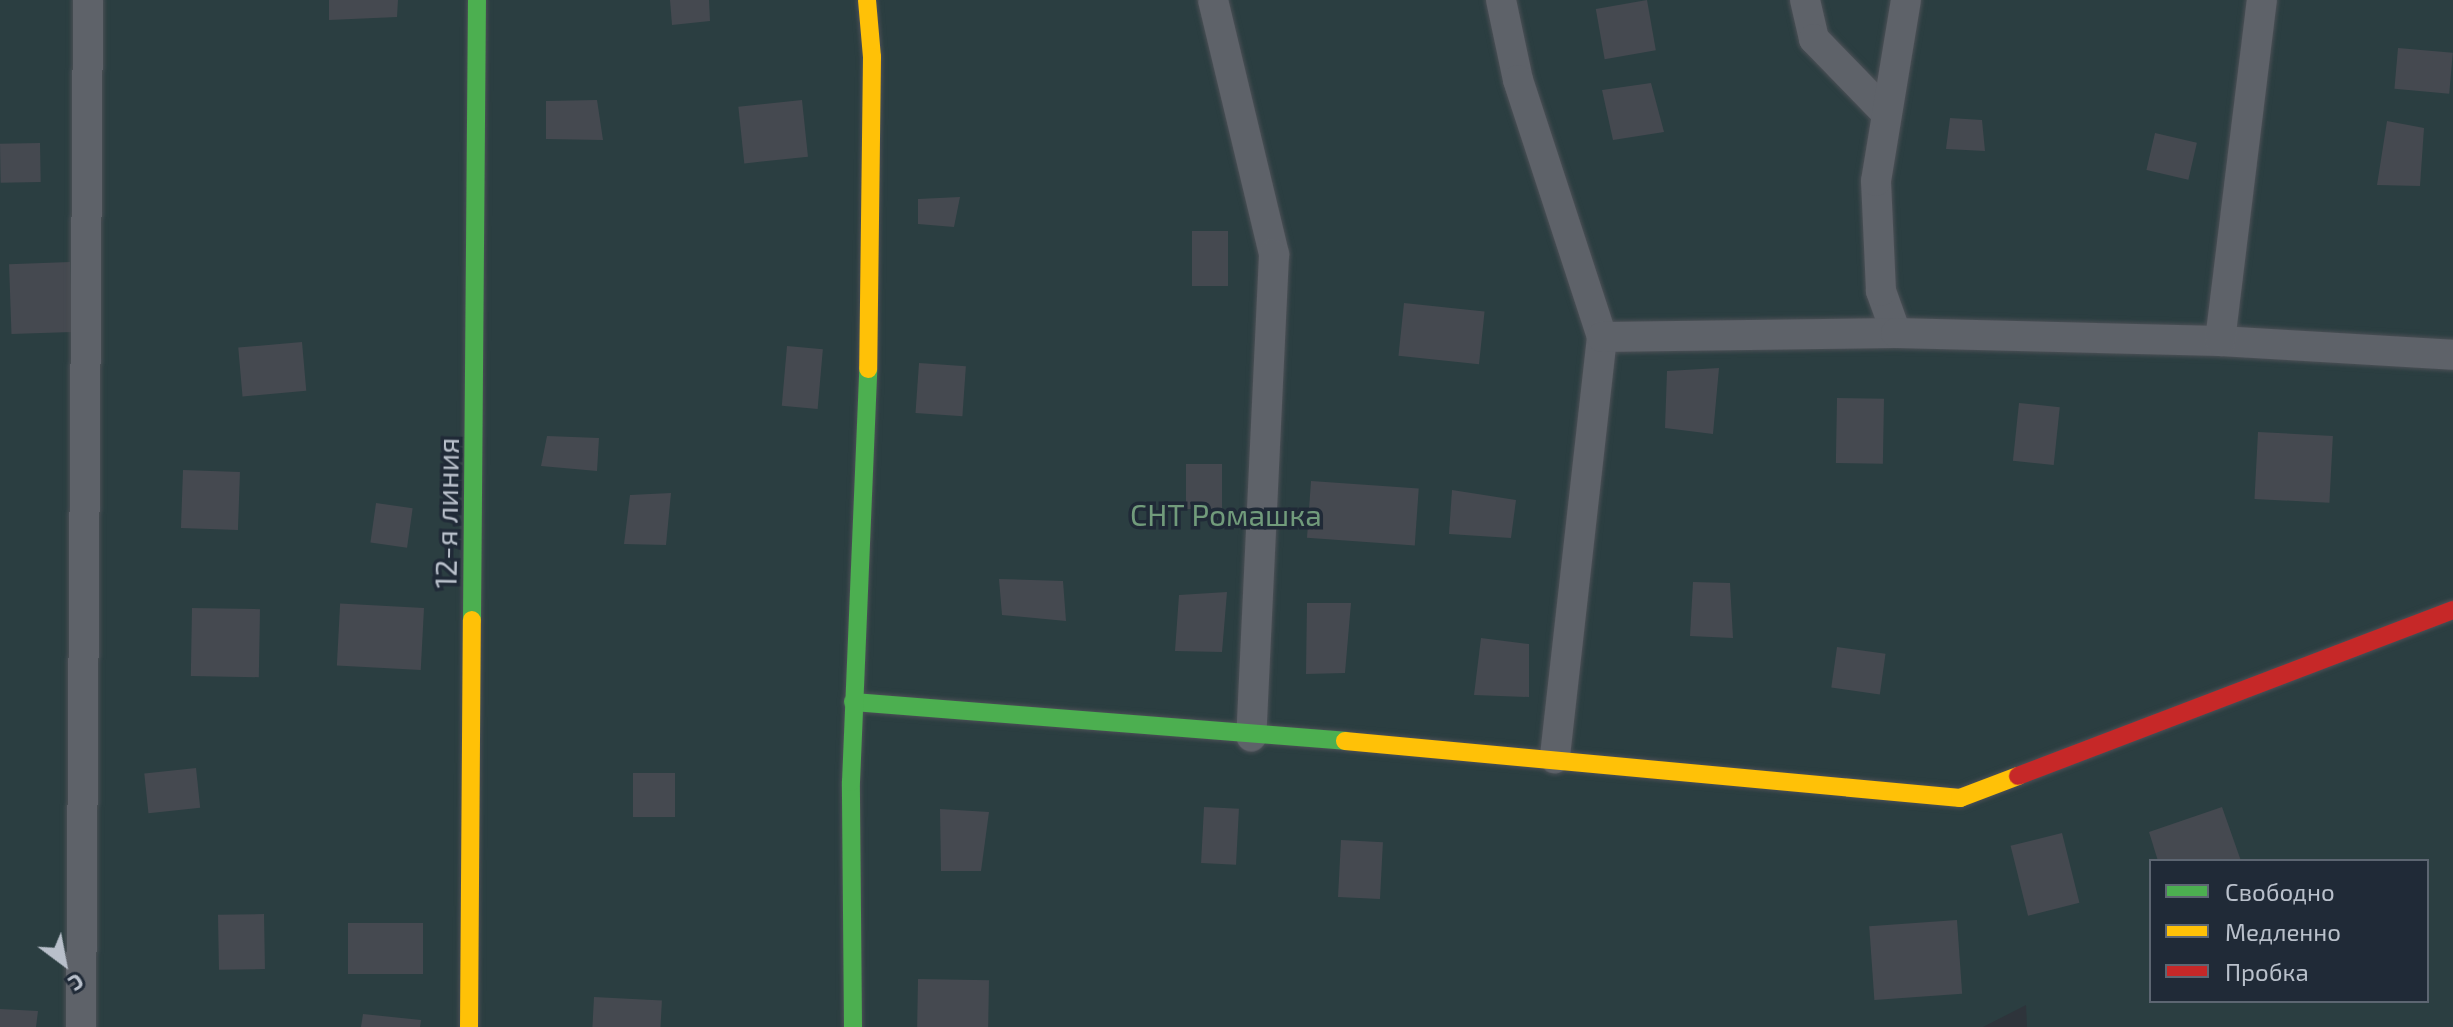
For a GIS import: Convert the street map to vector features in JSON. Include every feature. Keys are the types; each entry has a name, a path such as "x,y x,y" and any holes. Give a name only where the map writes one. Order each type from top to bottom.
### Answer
{"street":[{"path":"81,1027 88,0"},
{"name":"12-я линия","path":"469,1027 477,0"},
{"path":"853,1027 853,702 869,355 867,181 872,57 867,0"},
{"path":"1213,0 1274,255 1251,736"},
{"path":"1501,0 1518,80 1602,337 1555,758"},
{"path":"1805,0 1814,39 1884,111"},
{"path":"1896,333 1881,291 1876,181 1884,111 1906,0"},
{"path":"2220,341 2262,0"},
{"path":"1602,337 1896,333 2220,341 2453,355"},
{"path":"853,702 1555,758 1960,798 2453,610"}],"green space":[{"name":"СНТ Ромашка","path":"0,0 2453,0 2453,1027 2027,1027 2026,1005 1983,1027 0,1027"}],"building":[{"path":"329,0 398,0 397,17 329,20"},
{"path":"670,0 709,0 710,21 672,25"},
{"path":"1647,0 1656,50 1605,59 1596,9"},
{"path":"2398,48 2453,53 2449,94 2394,89"},
{"path":"1651,83 1664,132 1613,140 1602,90"},
{"path":"597,100 603,140 546,139 546,101"},
{"path":"802,100 808,157 744,163 738,107"},
{"path":"1950,118 1982,120 1985,151 1946,149"},
{"path":"2387,121 2424,128 2420,186 2377,185"},
{"path":"2155,133 2197,143 2188,180 2146,170"},
{"path":"40,143 41,182 1,183 0,144"},
{"path":"960,197 954,227 918,224 918,199"},
{"path":"1192,231 1228,231 1228,286 1192,286"},
{"path":"70,262 72,332 11,334 9,264"},
{"path":"1404,303 1485,311 1479,364 1398,356"},
{"path":"302,342 306,391 243,396 238,348"},
{"path":"787,346 823,349 818,409 782,406"},
{"path":"919,363 966,366 962,416 916,413"},
{"path":"1719,368 1713,434 1665,428 1667,371"},
{"path":"1837,398 1884,399 1883,464 1836,463"},
{"path":"2019,403 2060,407 2054,465 2013,461"},
{"path":"2258,432 2333,436 2329,503 2254,499"},
{"path":"547,436 599,438 597,471 541,466"},
{"path":"1186,464 1222,464 1222,509 1186,509"},
{"path":"183,470 240,472 238,530 181,528"},
{"path":"1311,481 1419,489 1415,545 1307,538"},
{"path":"1452,490 1516,500 1511,538 1449,534"},
{"path":"671,493 666,545 624,544 630,495"},
{"path":"376,503 413,508 407,548 370,543"},
{"path":"999,579 1063,581 1066,621 1002,615"},
{"path":"1693,582 1730,583 1733,638 1690,636"},
{"path":"1227,592 1222,652 1175,651 1179,595"},
{"path":"1307,603 1351,603 1345,673 1306,674"},
{"path":"340,604 424,608 421,670 337,666"},
{"path":"192,608 260,609 259,677 191,676"},
{"path":"1481,638 1529,644 1529,697 1474,695"},
{"path":"1837,647 1886,654 1880,694 1831,688"},
{"path":"196,768 200,808 148,813 144,773"},
{"path":"633,773 675,773 675,817 633,817"},
{"path":"1204,807 1239,809 1236,865 1201,863"},
{"path":"2222,807 2240,859 2157,859 2149,832"},
{"path":"940,809 989,812 981,871 941,871"},
{"path":"2062,833 2079,903 2028,916 2011,846"},
{"path":"1341,840 1383,842 1380,899 1338,897"},
{"path":"264,914 265,969 219,970 218,915"},
{"path":"1957,920 1962,994 1874,1000 1869,926"},
{"path":"348,923 423,923 423,974 348,974"},
{"path":"918,979 989,980 988,1027 917,1027"},
{"path":"594,997 662,1001 661,1027 592,1027"},
{"path":"0,1009 38,1011 36,1027 0,1027"},
{"path":"363,1014 421,1020 420,1027 361,1027"}],"traffic: fast":[{"path":"472,620 477,0"},
{"path":"853,1027 851,782 868,369"},
{"path":"853,702 1345,741"}],"traffic: slow":[{"path":"867,0 872,57 868,369"},
{"path":"469,1027 472,620"},
{"path":"1345,741 1960,798 2018,776"}],"traffic: jam":[{"path":"2018,776 2453,610"}]}
